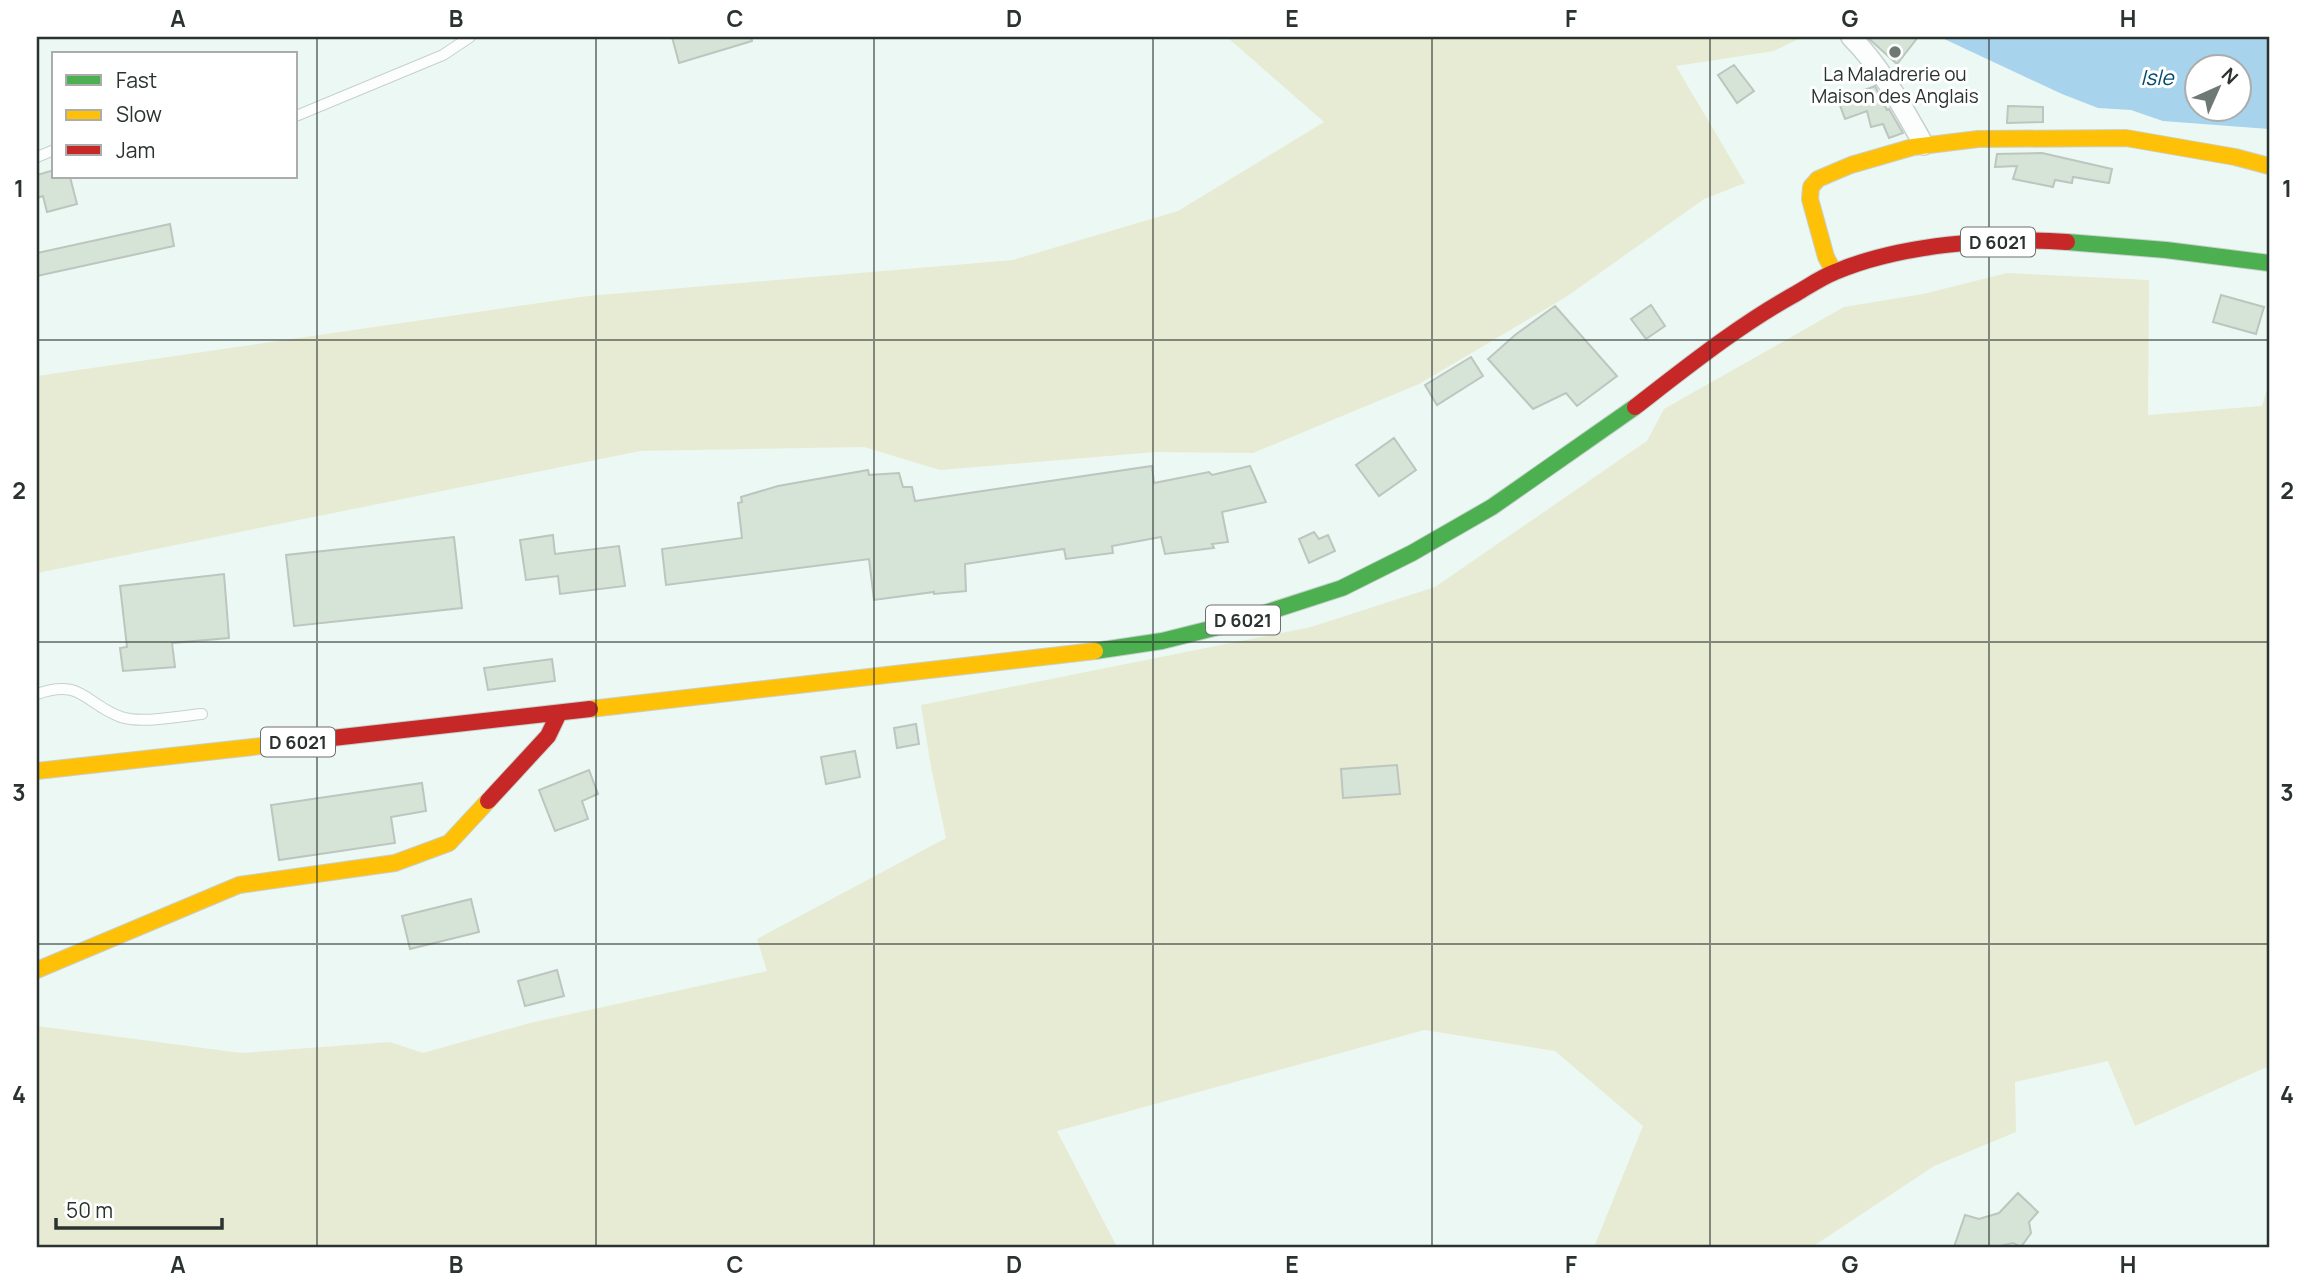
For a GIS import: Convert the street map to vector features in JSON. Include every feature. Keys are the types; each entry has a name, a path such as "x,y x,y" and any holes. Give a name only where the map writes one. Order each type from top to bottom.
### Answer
{"main road":[{"path":"1834,272 1826,257 1810,199 1811,187 1818,179 1851,166 1924,145 2020,138 2126,138 2235,157 2269,166"},
{"name":"D 6021","path":"37,768 559,713 1072,654 1162,641 1234,623 1342,588 1412,553 1492,507 1623,416 1726,337 1834,272 1883,256 2022,239 2166,250 2269,263"},
{"path":"37,970 240,885 395,863 449,843 548,736 559,713"}],"street":[{"path":"1851,37 1863,48 1895,93 1924,145"}],"lane":[{"path":"298,115 443,55 470,37"},
{"path":"37,694 66,688 81,693 122,717 152,719 202,714"}],"green space":[{"path":"1227,37 1803,37 1774,51 1676,66 1745,183 1704,199 1566,297 1419,384 1253,453 1155,452 940,470 864,447 640,451 37,573 37,376 588,296 1013,260 1178,211 1324,122"},
{"path":"2007,273 2149,280 2148,415 2262,406 2269,383 2269,1066 2135,1126 2108,1061 2015,1082 2016,1132 1934,1166 1812,1247 1594,1247 1643,1126 1555,1051 1424,1030 1057,1131 1117,1247 37,1247 37,1026 241,1053 390,1042 423,1053 530,1023 767,971 757,939 946,838 921,705 1311,627 1435,587 1647,441 1664,409 1844,307 1923,294"}],"water":[{"name":"Isle","path":"1940,37 2269,37 2269,129 2163,121 2131,110 2098,108"}],"building":[{"path":"672,37 751,37 752,41 679,63"},
{"name":"La Maladrerie ou Maison des Anglais","path":"1867,37 1918,37 1897,64"},
{"path":"1734,65 1754,91 1737,103 1718,75"},
{"path":"1875,86 1903,133 1889,138 1883,124 1871,127 1867,111 1845,119 1838,100"},
{"path":"2008,106 2043,107 2043,122 2007,123"},
{"path":"2042,153 2112,169 2109,183 2073,177 2072,183 2055,180 2053,187 2013,179 2017,166 1995,167 1997,154"},
{"path":"52,171 52,178 70,178 77,204 47,212 43,196 37,198 37,175"},
{"path":"170,224 174,246 37,276 37,253"},
{"path":"2221,295 2264,307 2256,334 2213,322"},
{"path":"1651,305 1665,326 1646,339 1631,319"},
{"path":"1555,306 1617,376 1577,406 1566,393 1533,409 1488,359"},
{"path":"1471,357 1483,376 1437,405 1425,385"},
{"path":"1394,438 1416,470 1379,496 1356,465"},
{"path":"1152,466 1154,483 1209,472 1212,475 1250,466 1266,502 1222,512 1228,542 1212,544 1214,548 1165,554 1161,537 1112,546 1113,553 1066,559 1064,549 965,564 966,591 934,592 874,600 869,559 666,585 662,549 742,538 738,503 742,502 741,497 778,486 868,470 869,475 899,473 903,487 912,487 915,501"},
{"path":"1314,532 1319,539 1328,535 1335,551 1309,563 1299,539"},
{"path":"553,535 555,554 619,546 625,586 560,594 558,576 526,580 520,540"},
{"path":"454,537 462,608 294,626 286,555"},
{"path":"224,574 229,638 172,643 175,667 123,671 120,648 127,647 120,586"},
{"path":"552,659 555,681 488,690 484,668"},
{"path":"916,724 919,744 897,748 894,728"},
{"path":"855,751 860,777 826,784 821,757"},
{"path":"1397,765 1400,794 1343,798 1341,769"},
{"path":"589,770 598,794 582,801 588,819 555,831 539,790"},
{"path":"422,783 426,811 391,817 395,843 279,860 271,805"},
{"path":"471,899 479,932 410,949 402,916"},
{"path":"557,970 564,996 525,1006 518,981"},
{"path":"2018,1193 2038,1212 2029,1222 2031,1233 2021,1247 2013,1243 1996,1247 1954,1247 1965,1215 1979,1219 1999,1213"}],"traffic: fast":[{"path":"2067,242 2166,250 2269,263"},
{"path":"1095,651 1162,641 1234,623 1342,588 1412,553 1492,507 1635,407"}],"traffic: slow":[{"path":"1834,272 1826,257 1810,199 1811,187 1818,179 1851,165 1913,147 1978,139 2126,138 2235,157 2269,166"},
{"path":"590,709 1095,651"},
{"path":"37,771 306,741"},
{"path":"37,970 239,885 395,863 449,843 488,801"}],"traffic: jam":[{"path":"1635,407 1734,332 1776,305 1820,279 1861,262 1918,249 1979,242 2067,242"},
{"path":"306,741 590,709"},
{"path":"488,801 548,736 559,713"}],"place":[{"name":"La Maladrerie ou Maison des Anglais","path":"1895,52"}]}
